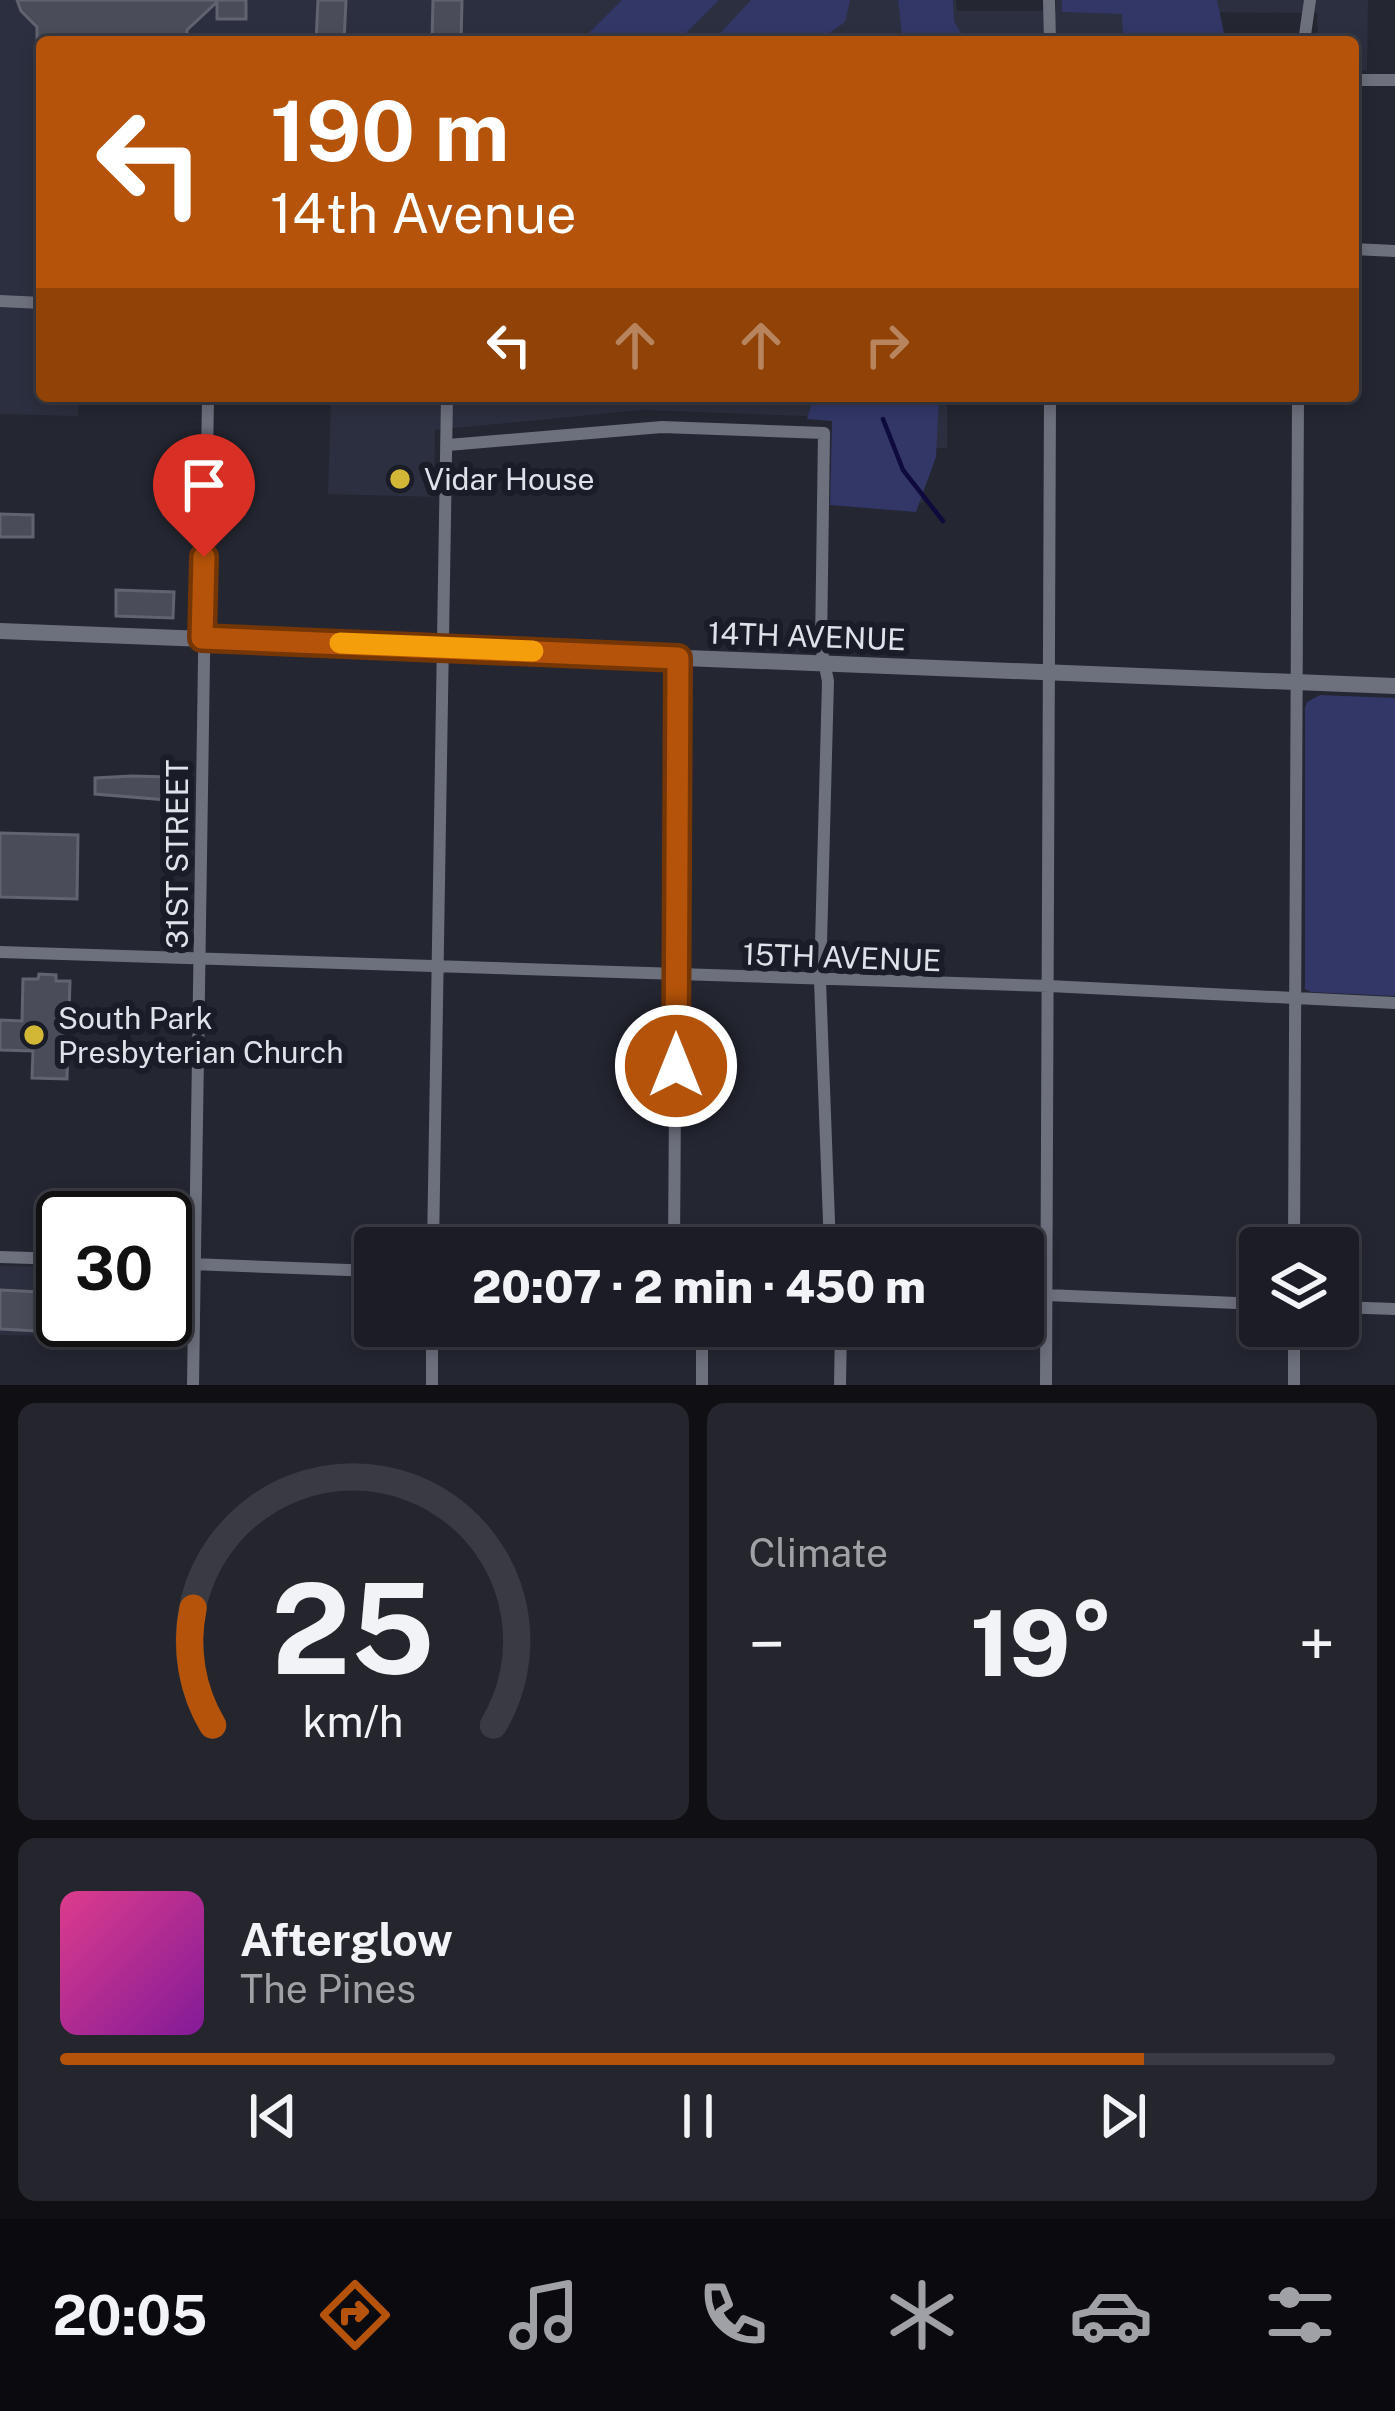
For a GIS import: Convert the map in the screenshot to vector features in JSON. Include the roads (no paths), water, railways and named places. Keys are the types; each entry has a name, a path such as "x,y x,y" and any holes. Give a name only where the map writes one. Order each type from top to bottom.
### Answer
{"street":[{"path":"1049,0 1049,36"},
{"path":"1305,36 1310,0"},
{"path":"1359,80 1395,80"},
{"path":"1359,249 1395,251"},
{"path":"0,302 36,303"},
{"name":"31ST STREET","path":"193,1385 208,402"},
{"path":"434,1227 447,402"},
{"path":"1046,1385 1050,402"},
{"path":"1294,1227 1298,402"},
{"path":"448,445 662,427 824,434 824,664 828,681 820,981 829,1227"},
{"name":"14TH AVENUE","path":"0,631 1395,686"},
{"path":"674,1227 678,658"},
{"name":"15TH AVENUE","path":"0,952 1049,986 1395,1003"},
{"path":"0,1257 36,1258"},
{"path":"192,1265 354,1270"},
{"path":"1044,1295 1239,1303"},
{"path":"1359,1308 1395,1310"},
{"path":"432,1347 432,1385"},
{"path":"702,1347 702,1385"},
{"path":"840,1385 841,1347"},
{"path":"1294,1347 1294,1385"}],"waterway":[{"path":"883,419 903,470 943,521"}],"place":[{"name":"Vidar House","path":"400,479"},
{"name":"South Park Presbyterian Church","path":"34,1035"}]}
